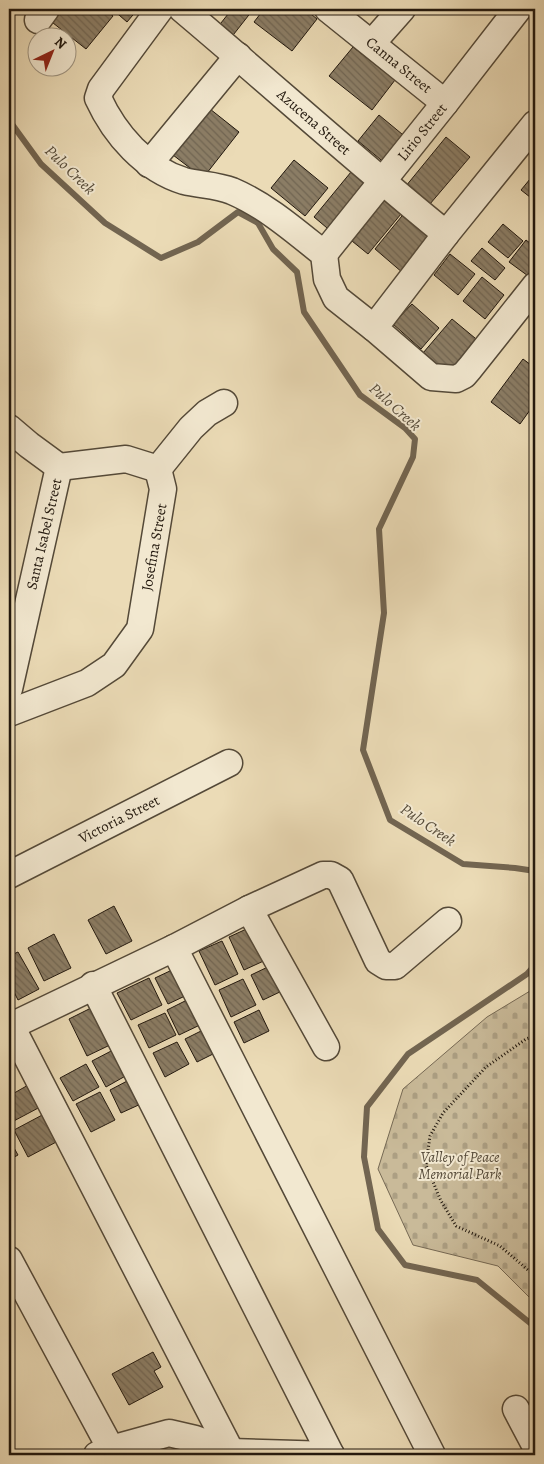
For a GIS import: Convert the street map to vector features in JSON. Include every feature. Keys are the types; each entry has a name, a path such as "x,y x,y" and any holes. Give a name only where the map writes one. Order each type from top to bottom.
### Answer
{"street":[{"path":"160,9 101,89 98,98 101,106 122,136 149,164 168,176 230,190 282,220 324,254 327,279 336,298 431,377 456,378 464,375 535,286"},
{"name":"Azucena Street","path":"182,9 382,182 446,234"},
{"name":"Canna Street","path":"328,9 445,103"},
{"path":"372,43 402,9"},
{"name":"Lirio Street","path":"324,254 518,9"},
{"path":"149,164 238,56"},
{"path":"374,328 446,234 535,124"},
{"path":"9,428 59,466 126,459 158,469 191,428 207,413 224,403"},
{"name":"Santa Isabel Street","path":"9,689 59,466"},
{"name":"Josefina Street","path":"9,713 87,682 114,665 140,629 163,489 158,469"},
{"name":"Victoria Street","path":"9,875 229,763"},
{"path":"231,1452 10,1027 174,948 249,909 323,875 331,875 340,880 378,961 386,966 395,966 448,921"},
{"path":"249,909 326,1047"},
{"path":"174,948 432,1455"},
{"path":"9,1260 104,1452 169,1433 195,1439 231,1452 331,1455 93,986"},
{"path":"516,1409 535,1445"}],"path":[{"path":"535,1036 526,1039 486,1067 443,1114 430,1136 426,1165 440,1201 456,1226 500,1246 535,1276"}],"green space":[{"name":"Valley of Peace Memorial Park","path":"535,988 535,1303 498,1266 413,1245 378,1169 403,1089 487,1017"}],"building":[{"path":"56,9 104,9 113,16 86,49 78,43 78,28 59,28 48,19"},
{"path":"112,9 138,9 127,22"},
{"path":"232,9 249,9 252,11 230,39 217,28"},
{"path":"264,9 305,9 317,19 292,51 254,22"},
{"path":"353,47 395,80 372,110 329,76"},
{"path":"210,109 239,132 203,178 173,155"},
{"path":"379,115 408,139 386,164 358,141"},
{"path":"446,137 470,157 424,211 401,192"},
{"path":"294,160 328,188 305,216 271,188"},
{"path":"351,172 371,188 333,233 314,217"},
{"path":"535,173 535,201 521,190"},
{"path":"380,197 401,214 368,254 347,237"},
{"path":"406,211 435,235 403,273 375,249"},
{"path":"503,224 523,241 508,258 488,242"},
{"path":"526,240 535,247 535,281 509,262"},
{"path":"482,248 505,268 495,280 471,261"},
{"path":"450,254 475,274 458,295 434,275"},
{"path":"482,277 504,295 485,319 463,301"},
{"path":"412,304 439,328 421,349 393,324"},
{"path":"452,319 481,343 452,377 423,353"},
{"path":"523,359 535,368 535,403 520,424 491,402"},
{"path":"114,906 132,941 106,954 88,920"},
{"path":"253,926 268,959 244,970 229,937"},
{"path":"54,934 71,968 44,981 28,948"},
{"path":"222,941 238,974 215,985 199,951"},
{"path":"18,952 39,989 18,1000 9,982 9,956"},
{"path":"272,965 284,990 263,1000 251,975"},
{"path":"172,970 185,996 168,1004 155,978"},
{"path":"149,978 162,1005 131,1020 117,993"},
{"path":"243,979 256,1005 231,1017 219,990"},
{"path":"189,999 202,1024 179,1035 167,1010"},
{"path":"91,1008 110,1045 87,1056 69,1019"},
{"path":"259,1010 269,1031 244,1043 234,1022"},
{"path":"165,1013 176,1035 149,1048 138,1025"},
{"path":"205,1029 217,1052 197,1062 185,1039"},
{"path":"177,1042 189,1064 165,1077 153,1053"},
{"path":"115,1049 129,1074 106,1087 92,1061"},
{"path":"86,1064 99,1087 73,1101 60,1078"},
{"path":"131,1079 143,1103 121,1113 110,1090"},
{"path":"30,1084 42,1106 10,1123 9,1096"},
{"path":"100,1092 115,1120 91,1132 76,1104"},
{"path":"46,1113 60,1140 28,1157 14,1130"},
{"path":"9,1139 18,1155 9,1160"},
{"path":"153,1352 161,1367 154,1371 163,1387 129,1405 112,1374"}],"waterway":[{"name":"Pulo Creek","path":"9,120 41,164 105,223 161,258 198,242 238,212 258,223 273,249 297,272 304,312 360,395 405,428 415,439 413,457 379,529 384,613 363,750 390,820 463,864 535,871"},
{"name":"Pulo Creek","path":"535,965 527,974 408,1054 367,1107 364,1157 378,1229 405,1265 477,1280 535,1327"}]}
